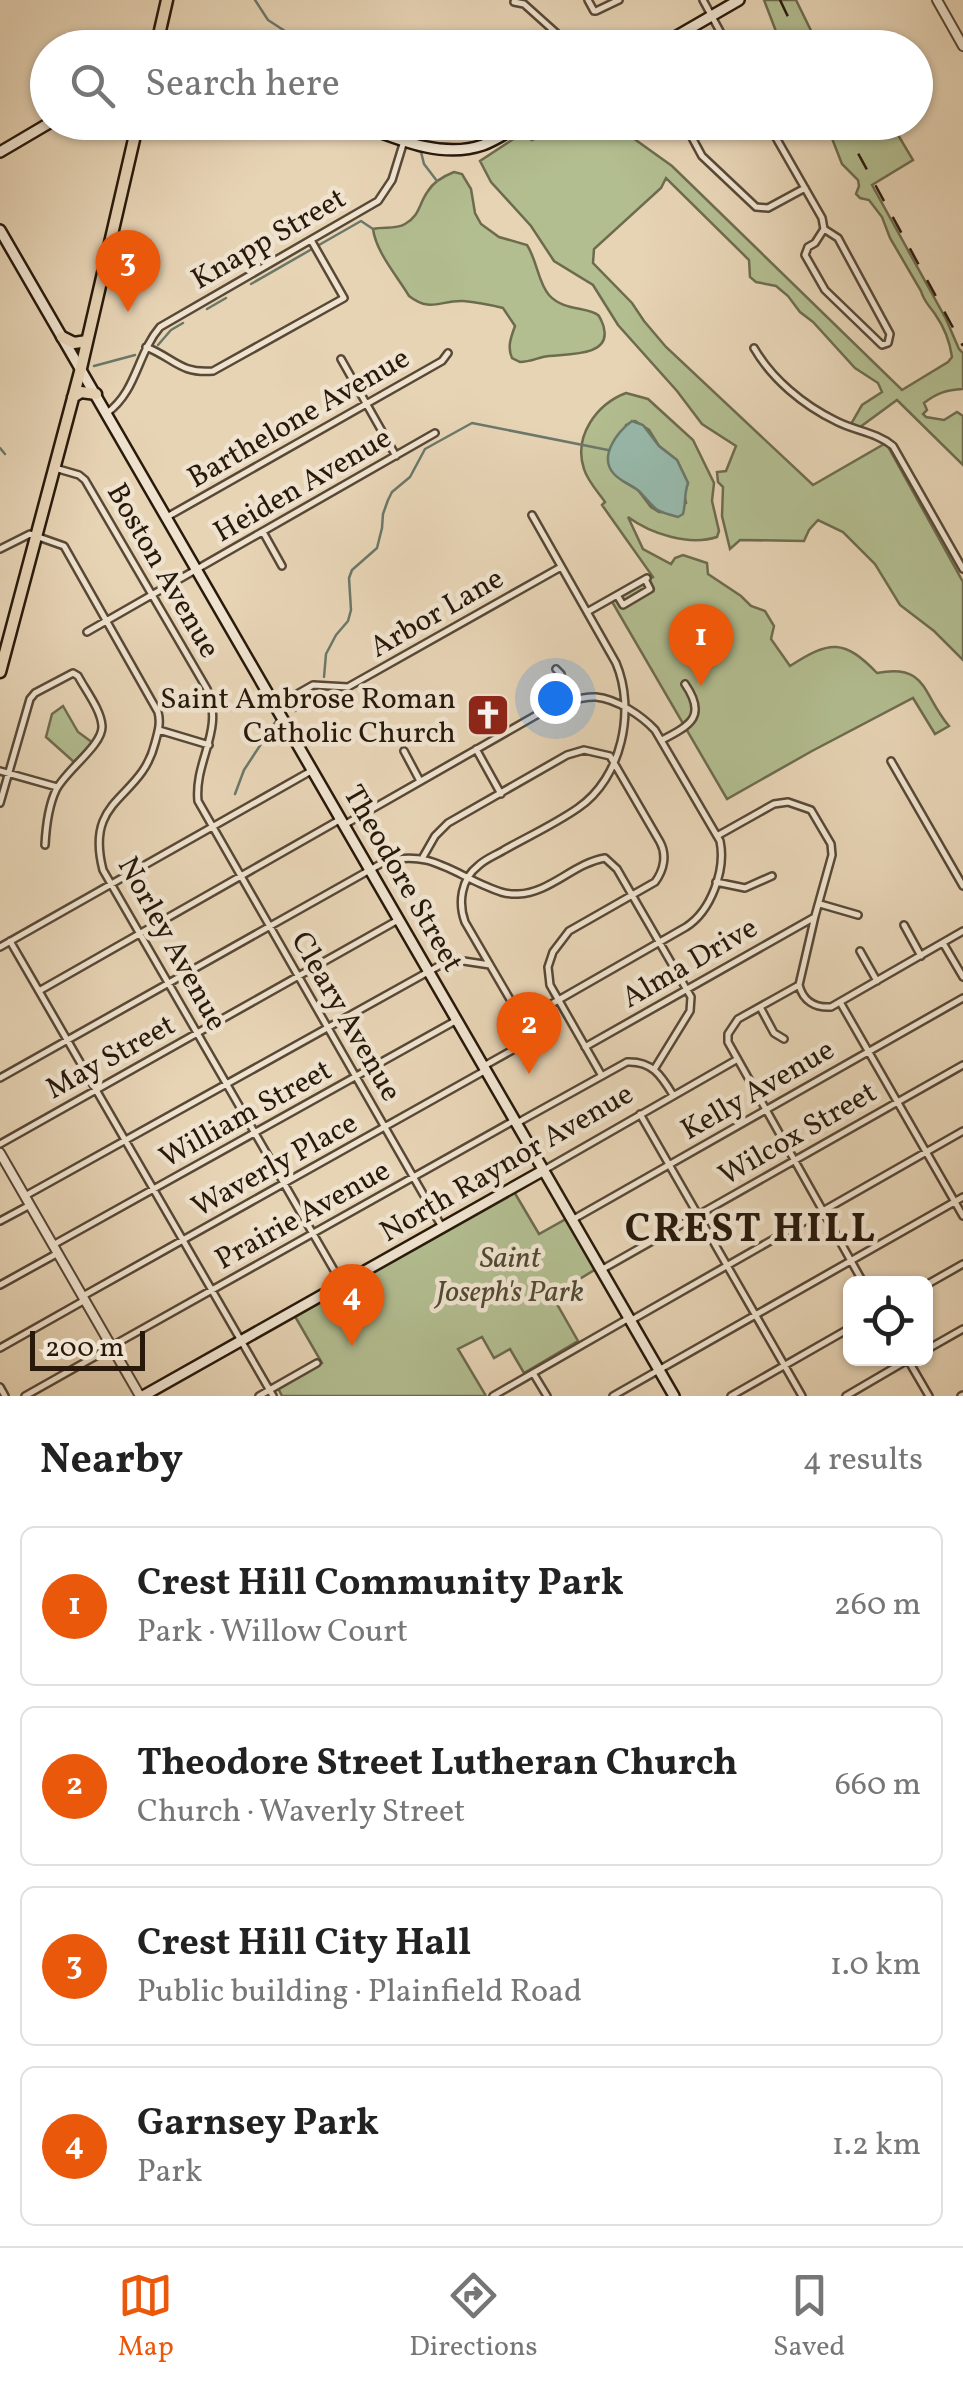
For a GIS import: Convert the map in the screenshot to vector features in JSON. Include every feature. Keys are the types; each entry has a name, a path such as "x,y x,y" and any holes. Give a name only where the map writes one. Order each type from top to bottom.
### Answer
{"main road":[{"path":"160,30 168,0"},
{"path":"688,30 739,0"},
{"path":"0,152 30,134"},
{"path":"0,672 81,368 134,140"},
{"path":"404,140 448,150 493,140"},
{"name":"Theodore Street","path":"0,230 674,1396"},
{"path":"62,337 74,343 86,341"},
{"path":"73,397 82,392 96,394"},
{"name":"North Raynor Avenue","path":"142,1396 544,1170"}],"street":[{"path":"588,0 594,11 619,0"},
{"path":"702,0 719,30"},
{"path":"937,0 963,46"},
{"path":"514,2 524,4 553,30"},
{"name":"Knapp Street","path":"107,413 125,397 146,347 160,327 378,201 392,180 404,140"},
{"path":"694,140 698,150 756,206 768,208 805,188"},
{"path":"777,140 822,218 824,229 805,255 825,290 882,345 888,344 890,334 838,238 824,229"},
{"path":"146,347 191,372 213,371 344,298 311,240"},
{"path":"754,348 768,369 802,400 837,422 878,436 893,446 963,569"},
{"name":"Barthelone Avenue","path":"167,518 442,361 448,352"},
{"path":"341,359 396,456"},
{"name":"Heiden Avenue","path":"86,632 435,433"},
{"name":"Boston Avenue","path":"55,468 85,480 211,698 214,722 197,794 212,827"},
{"path":"39,991 240,877 420,782 546,708 596,697 614,702 626,708 647,722 662,740 718,836 722,852 716,882 696,921 558,999 536,1010 517,1012 460,910 463,890 478,866 585,802 599,788 622,742 626,708 621,675 532,515"},
{"path":"263,532 282,566"},
{"path":"0,549 30,534 64,546 158,712 159,730 209,745"},
{"name":"Arbor Lane","path":"276,706 313,686 348,687 561,566"},
{"path":"587,612 617,595 646,579 650,589 622,604 617,595"},
{"path":"556,669 561,674 567,702"},
{"path":"0,803 4,772 30,699 73,673 100,716 101,734 58,787 48,814 45,844"},
{"path":"662,740 685,728 696,713 697,704 685,684"},
{"name":"Norley Avenue","path":"159,730 147,767 114,801 102,823 99,853 110,884 342,1284"},
{"path":"476,750 501,794"},
{"path":"404,751 420,782"},
{"path":"423,857 434,836 446,825 574,752 608,755 664,852 657,880 562,938 547,977 602,1076"},
{"path":"891,761 963,886"},
{"path":"0,947 313,770"},
{"path":"4,772 58,787"},
{"path":"718,836 779,802 808,808 815,816 833,851 799,985 801,993 814,1005 830,1007 963,932"},
{"name":"Cleary Avenue","path":"212,827 442,1227"},
{"path":"0,1078 396,858 423,857 499,892 524,894 585,863 605,858 617,869 691,997 690,1011 654,1068 674,1096"},
{"path":"716,882 745,888 772,876"},
{"path":"820,904 858,915"},
{"name":"Alma Drive","path":"585,1048 815,916"},
{"name":"May Street","path":"0,1144 399,920"},
{"path":"904,925 922,956"},
{"path":"10,941 271,1393"},
{"path":"943,943 963,977"},
{"path":"860,950 877,981"},
{"path":"0,1222 125,1140 428,970 457,960 490,965"},
{"path":"799,985 738,1018 728,1034 728,1042 860,1276"},
{"name":"Kelly Avenue","path":"572,1220 963,998"},
{"path":"840,1002 963,1216"},
{"path":"760,1007 774,1033 784,1040"},
{"name":"Waverly Place","path":"0,1348 525,1043 530,1032 517,1012"},
{"name":"William Street","path":"0,1285 154,1190 457,1020"},
{"name":"North Raynor Avenue","path":"544,1170 736,1060"},
{"name":"Prairie Avenue","path":"25,1396 627,1062 654,1068"},
{"name":"Wilcox Street","path":"601,1270 963,1065"},
{"path":"640,1114 802,1396"},
{"path":"493,1396 963,1130"},
{"path":"1,1156 142,1396"},
{"path":"613,1396 963,1197"},
{"path":"933,1281 963,1264"},
{"path":"933,1346 963,1329"},
{"path":"730,1396 843,1332"},
{"path":"259,1396 271,1393 317,1363"},
{"path":"846,1396 897,1366"},
{"path":"913,1366 929,1396"},
{"path":"534,1373 547,1396"},
{"path":"0,1387 5,1396"}],"green space":[{"path":"764,0 796,0 811,30 775,30"},
{"path":"512,140 636,140 672,166 902,390 948,362 952,357 950,346 882,217 869,200 856,194 858,180 842,164 833,140 901,140 913,160 872,185 963,353 963,389 933,397 924,403 927,410 923,414 944,420 957,412 963,416 963,465 897,400 860,427 851,424 862,405 882,392 878,383 855,368 776,286 750,277 749,260 666,178 661,188 594,249 593,263 632,303 666,347 813,485 886,443 963,582 963,660 900,605 875,564 843,532 818,520 804,541 740,540 730,549 722,516 723,487 717,472 726,471 736,446 702,424 618,325 593,285 554,261 531,226 491,182 480,161"},
{"path":"454,172 462,174 471,189 481,224 499,237 527,245 549,295 561,304 598,315 604,329 600,345 583,353 520,362 512,358 510,342 515,326 503,308 463,301 430,305 409,296 383,255 373,229 397,227 410,221 433,184"},
{"path":"626,393 648,399 693,440 714,483 717,537 671,537 628,517 643,549 671,564 683,555 707,563 708,574 751,606 765,611 774,626 771,639 790,666 816,651 846,649 877,673 894,671 915,677 949,726 935,734 913,698 727,799 611,600 653,577 602,505 605,502 590,482 581,457 590,423 615,398","holes":["635,421 649,430 659,446 677,460 688,483 686,503 664,512 651,507 638,490 623,481 626,425"]},
{"path":"63,706 78,732 93,743 74,762 46,737 52,714"},
{"name":"Saint Joseph's Park","path":"513,1190 539,1234 566,1219 596,1269 553,1297 578,1341 524,1373 510,1349 494,1358 482,1337 458,1349 486,1396 282,1396 278,1388 322,1363 293,1313"}],"shaded area":[{"path":"632,421 643,425 659,446 677,460 688,483 683,514 678,517 656,509 610,467 611,445"}],"waterway":[{"path":"255,0 268,20 283,30"},
{"path":"421,152 424,164 437,181"},
{"path":"319,245 361,221 373,229"},
{"path":"251,284 312,249"},
{"path":"207,309 226,298"},
{"path":"158,345 183,323"},
{"path":"94,366 135,355"},
{"path":"324,677 326,654 351,610 352,570 377,548 388,500 410,477 425,449 472,423 608,450"},
{"path":"0,448 5,454"},
{"path":"295,711 318,694"},
{"path":"235,794 244,770 276,721"}],"railway":[{"path":"780,0 794,30"},
{"path":"851,140 963,346"}],"place":[{"name":"Crest Hill City Hall","path":"128,312"},
{"name":"Crest Hill Community Park","path":"701,686"},
{"name":"Saint Ambrose Roman Catholic Church","path":"488,715"},
{"name":"Theodore Street Lutheran Church","path":"529,1074"},
{"name":"Garnsey Park","path":"352,1346"}],"district":[{"name":"CREST HILL","path":"751,1227"}]}
